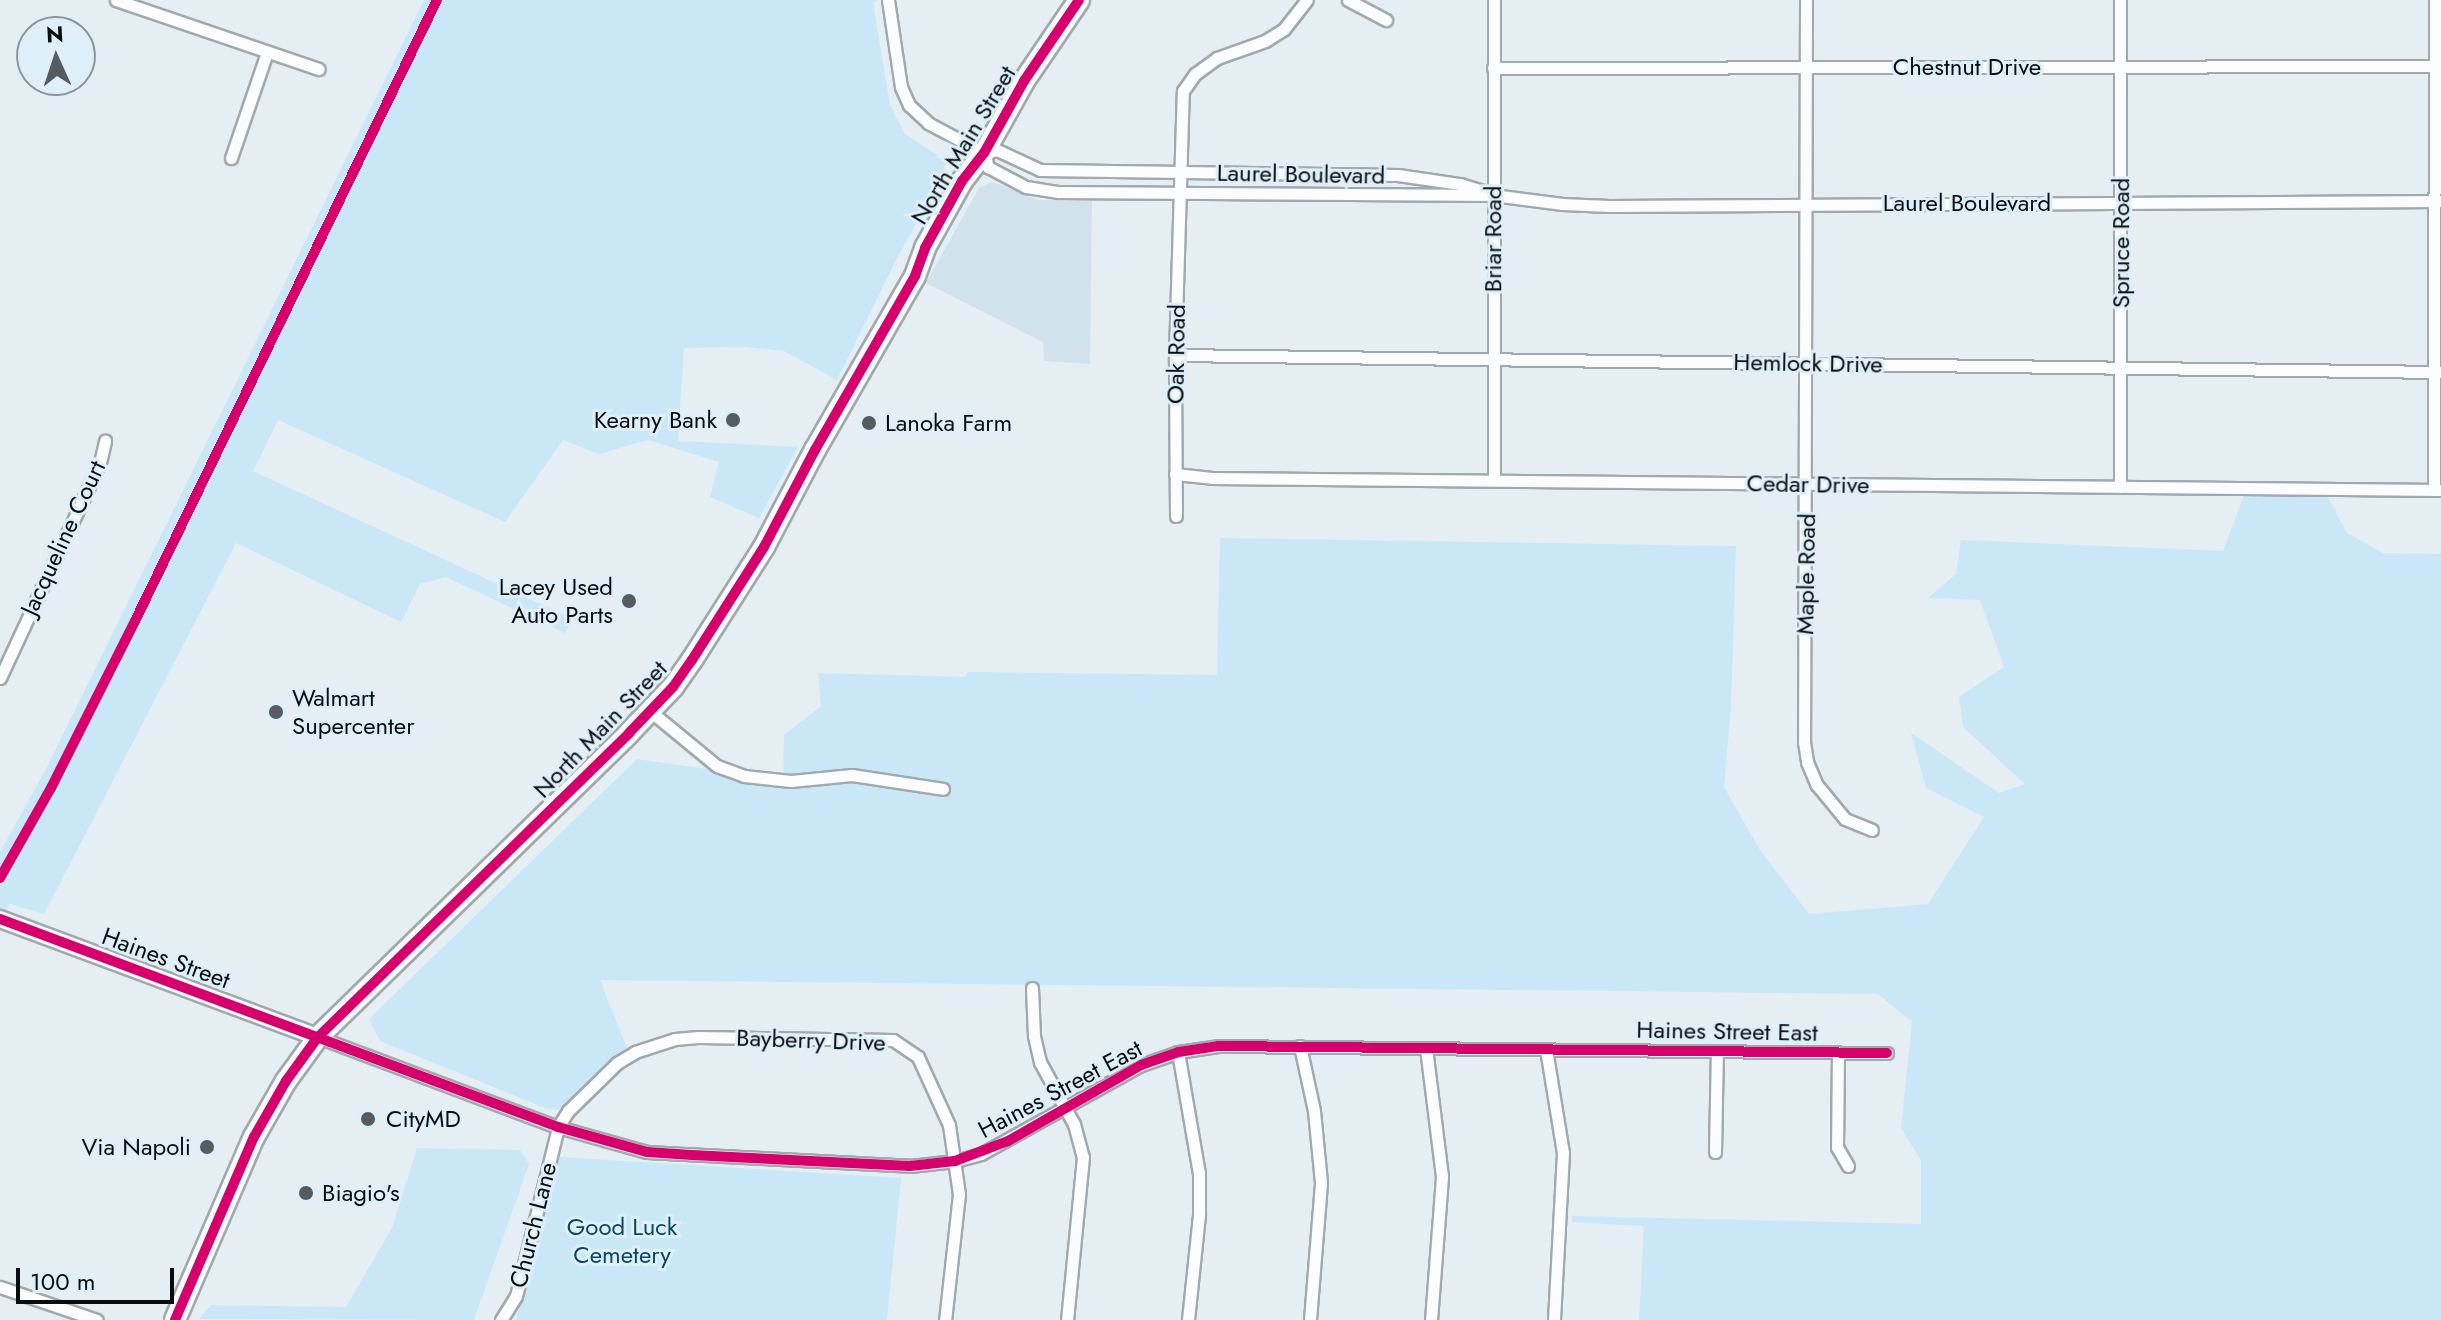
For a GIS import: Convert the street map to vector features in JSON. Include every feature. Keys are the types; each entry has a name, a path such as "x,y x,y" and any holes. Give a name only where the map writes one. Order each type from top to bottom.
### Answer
{"highway":[{"name":"North Main Street","path":"175,1320 254,1137 286,1081 318,1037 650,711 692,660 764,547 815,450 915,276 925,248 962,181 984,153 1024,81 1079,0"}],"street":[{"path":"116,0 319,69"},
{"name":"Laurel Boulevard","path":"888,0 901,87 909,105 928,123 984,153 997,150 1040,170 1417,177 1460,184 1493,195"},
{"name":"Oak Road","path":"1176,516 1175,355 1180,110 1183,91 1217,58 1265,41 1284,29 1307,0"},
{"path":"1348,0 1386,20"},
{"name":"Briar Road","path":"1494,0 1494,479"},
{"name":"Maple Road","path":"1806,0 1807,762 1817,785 1845,819 1872,830"},
{"name":"Spruce Road","path":"2120,0 2120,487"},
{"path":"2435,0 2438,66 2438,490"},
{"path":"231,158 267,52"},
{"name":"Chestnut Drive","path":"1493,68 2438,66"},
{"name":"Laurel Boulevard","path":"984,153 988,167 1026,187 1059,192 1493,195 1593,205 2438,201"},
{"path":"1106,191 1107,171"},
{"name":"Hemlock Drive","path":"1175,355 2438,372"},
{"name":"Jacqueline Court","path":"0,678 100,463 105,441"},
{"name":"Cedar Drive","path":"1175,474 1212,478 2438,490"},
{"path":"650,711 717,766 744,776 791,781 852,775 943,789"},
{"name":"Haines Street","path":"0,919 318,1037"},
{"path":"1032,988 1034,1036 1040,1062 1074,1124 1083,1157 1067,1320"},
{"name":"Haines Street East","path":"318,1037 558,1127 647,1152 910,1166 955,1161 1008,1141 1109,1080 1178,1052 1218,1046 1887,1053"},
{"name":"Bayberry Drive","path":"558,1127 568,1111 617,1063 653,1044 698,1037 893,1040 912,1050 926,1068 949,1125 959,1194 945,1320"},
{"path":"1300,1046 1314,1111 1321,1183 1310,1320"},
{"path":"1426,1048 1442,1177 1431,1320"},
{"path":"1546,1049 1563,1153 1554,1320"},
{"path":"1715,1152 1717,1051"},
{"path":"1178,1052 1199,1173 1199,1215 1188,1320"},
{"path":"1838,1053 1837,1147 1848,1166"},
{"name":"Church Lane","path":"501,1320 516,1296 558,1127"},
{"path":"0,1287 97,1320"}],"shaded area":[{"path":"993,182 1038,200 1092,200 1090,364 1044,361 1043,342 926,283 979,188"}],"green space":[{"path":"424,0 878,0 873,3 890,105 905,134 947,161 837,380 784,351 745,347 684,348 678,441 798,447 759,518 710,497 719,462 648,440 599,454 563,440 505,522 278,420 253,471 573,619 565,633 446,577 420,584 401,622 236,543 44,914 10,904 0,926 0,852 47,767"},
{"path":"2245,493 2327,495 2347,533 2383,553 2441,554 2441,1320 1639,1320 1644,1226 1572,1222 1572,1216 1921,1224 1921,1161 1901,1128 1912,1022 1878,994 600,980 627,1048 558,1110 545,1108 380,1041 369,1019 637,759 783,780 784,735 821,706 818,673 965,677 968,672 1217,675 1220,538 1736,546 1731,709 1724,787 1760,850 1809,914 1928,904 1984,817 1926,788 1911,733 1999,793 2025,784 1963,727 1959,697 2004,667 1980,600 1928,598 1956,574 1961,540 2223,551"},
{"path":"417,1148 520,1150 529,1164 474,1320 199,1319 211,1305 346,1307 392,1228"},
{"name":"Good Luck Cemetery","path":"559,1157 901,1178 887,1320 516,1320"}],"cycle path":[{"path":"0,878 51,788 135,621 437,0"},
{"path":"175,1320 254,1137 286,1081 318,1037 629,733 673,687 692,660 764,547 815,450 915,276 925,248 962,181 984,153 1024,81 1079,0"},
{"path":"0,919 558,1127 647,1152 910,1166 955,1161 1008,1141 1141,1065 1178,1052 1218,1046 1887,1053"}],"place":[{"name":"Kearny Bank","path":"733,420"},
{"name":"Lanoka Farm","path":"869,423"},
{"name":"Lacey Used Auto Parts","path":"629,601"},
{"name":"Walmart Supercenter","path":"276,712"},
{"name":"CityMD","path":"368,1119"},
{"name":"Via Napoli","path":"207,1147"},
{"name":"Biagio's","path":"306,1193"}]}
